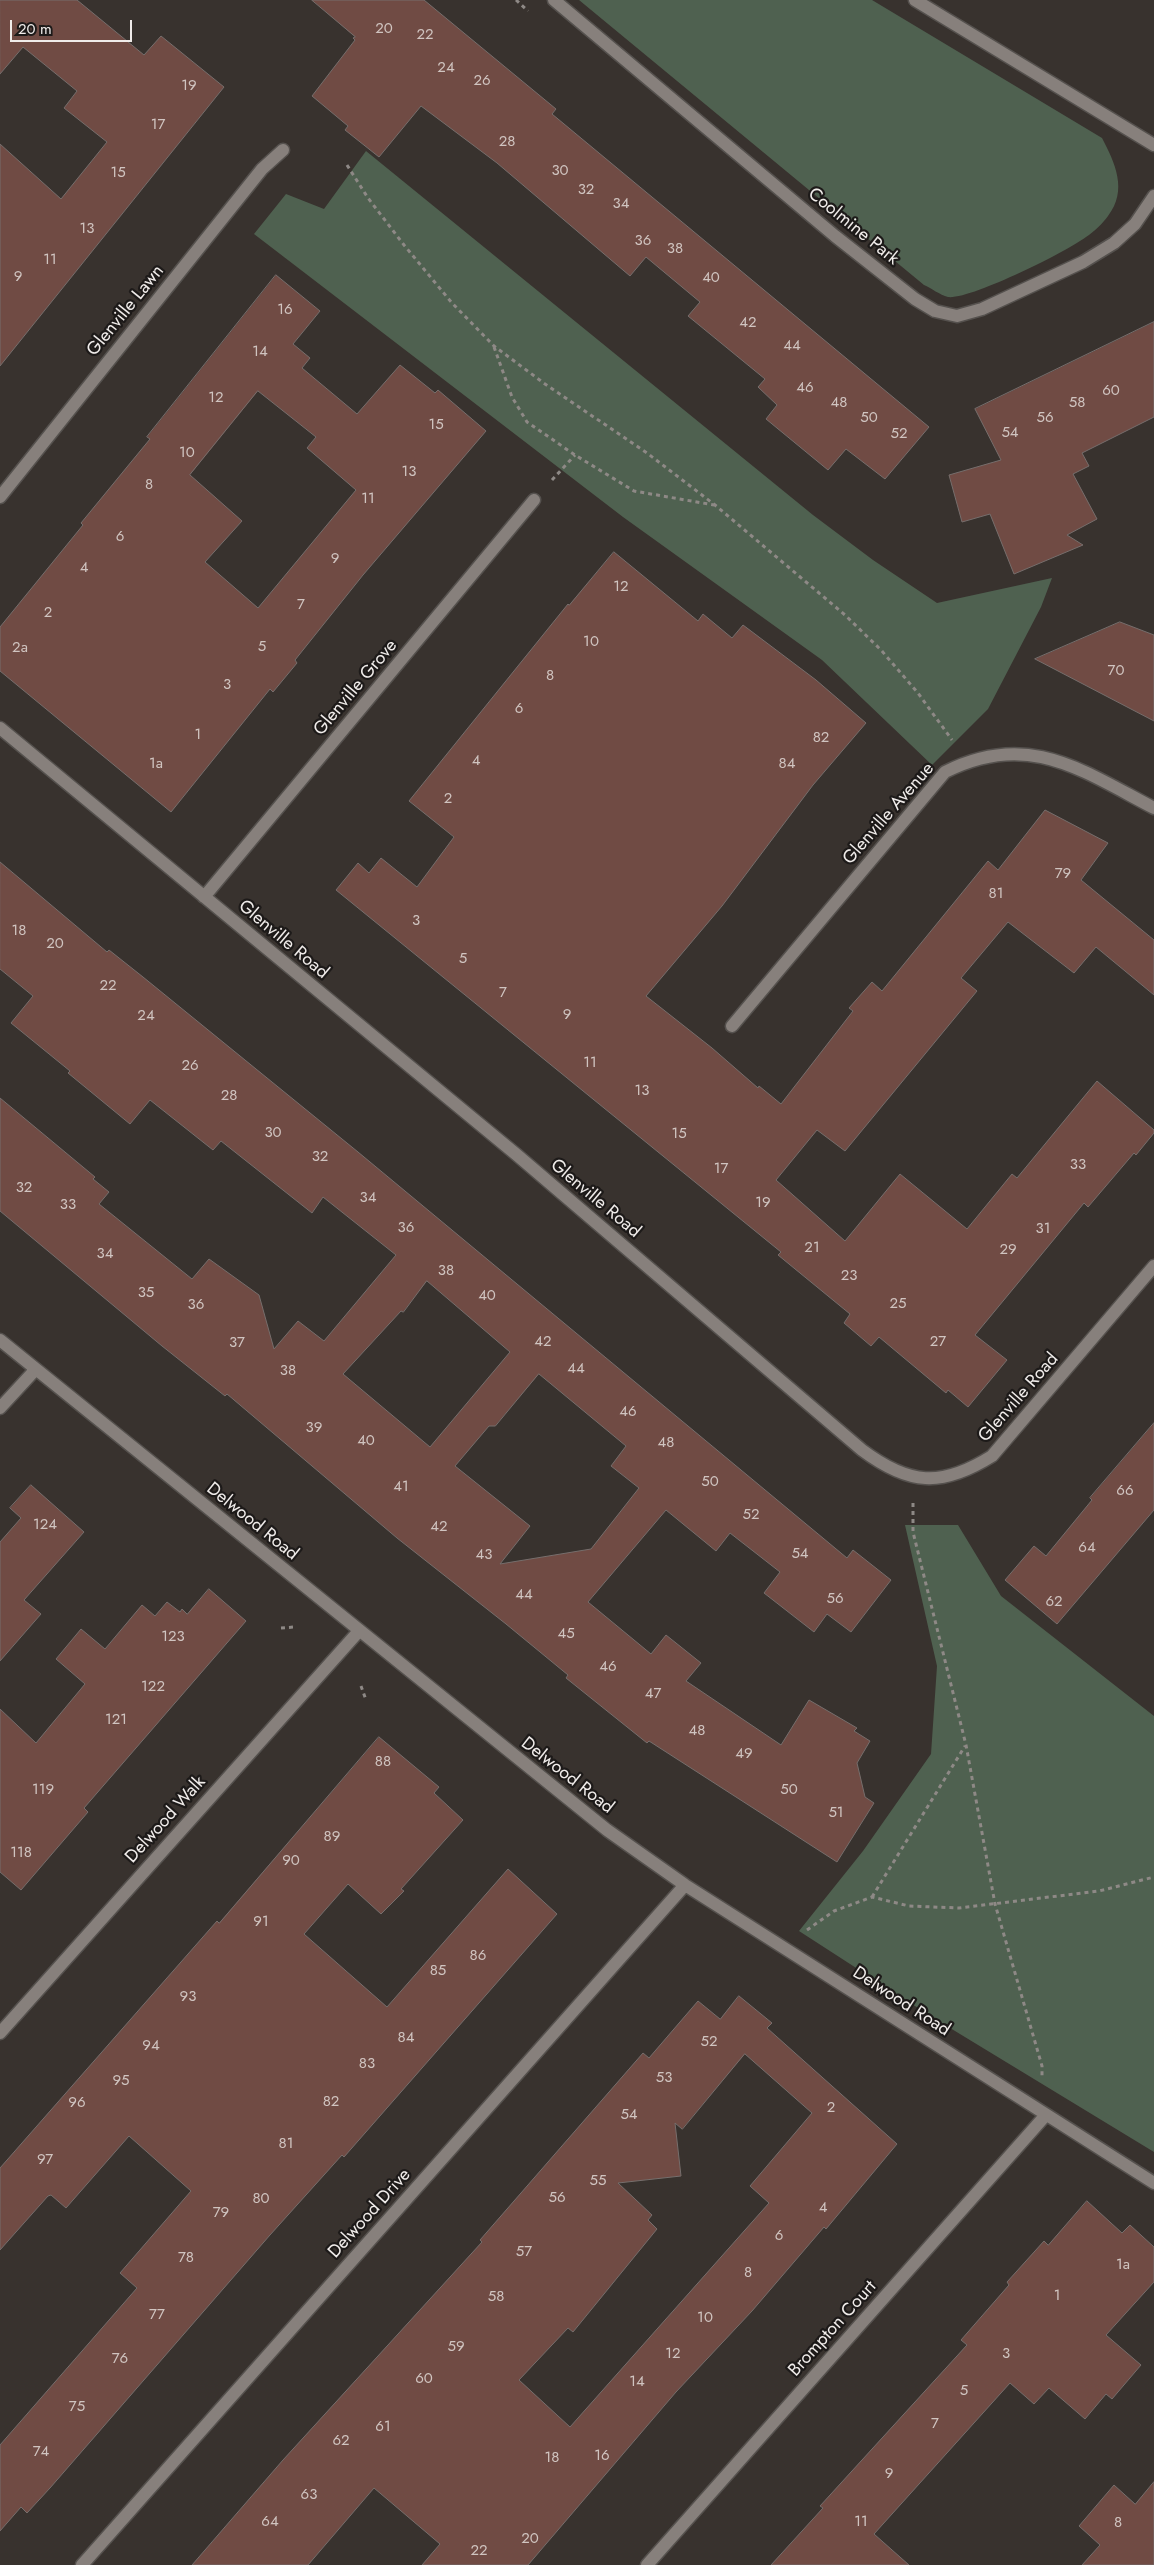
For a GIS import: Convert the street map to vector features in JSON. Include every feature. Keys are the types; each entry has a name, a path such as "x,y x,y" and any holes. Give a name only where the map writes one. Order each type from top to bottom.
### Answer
{"street":[{"name":"Coolmine Park","path":"554,0 835,236 935,312 957,316 982,309 1083,262 1114,242 1135,224 1154,196"},
{"path":"915,0 1154,145"},
{"name":"Glenville Lawn","path":"0,497 262,169 283,150"},
{"name":"Glenville Grove","path":"204,897 534,500"},
{"name":"Glenville Road","path":"0,728 522,1160 862,1450 891,1470 913,1478 953,1475 971,1470 992,1456 1154,1266"},
{"name":"Glenville Avenue","path":"732,1026 946,772 967,761 987,756 1019,754 1051,758 1084,772 1154,808"},
{"name":"Delwood Road","path":"0,1340 582,1811 684,1885 1154,2184"},
{"path":"0,1408 36,1369"},
{"name":"Delwood Walk","path":"0,2033 358,1631"},
{"name":"Delwood Drive","path":"82,2565 684,1885"},
{"name":"Brompton Court","path":"647,2565 1045,2116"}],"path":[{"path":"347,164 368,198 410,252 452,302 494,346 545,384 647,453 715,505 845,615 881,650 918,693 967,761"},
{"path":"494,346 512,398 527,422 575,455 634,491 715,505"},
{"path":"534,500 575,455"},
{"path":"913,1478 913,1532 966,1745 995,1904 1042,2066 1045,2116"},
{"path":"281,1628 294,1627"},
{"path":"361,1686 366,1700"},
{"path":"782,1946 834,1911 872,1896 966,1745"},
{"path":"872,1896 909,1906 960,1908 1100,1891 1154,1877"}],"green space":[{"path":"579,0 872,0 1102,138 1115,167 1117,177 1117,196 1114,206 1106,219 1095,230 1059,253 1018,274 976,291 959,296 945,296 924,285"},
{"path":"366,151 813,515 873,560 937,603 1052,578 1041,607 988,709 932,765 822,660 623,517 254,234 286,194 324,209"},
{"path":"905,1525 958,1525 1001,1596 1154,1716 1154,2152 932,2017 799,1931 863,1851 931,1754 937,1666"}],"building":[{"path":"0,0 77,0 144,55 161,36 224,87 0,366 0,144 61,199 107,142 64,108 77,91 23,47 0,74"},
{"path":"312,0 424,0 556,109 552,114 929,427 885,479 846,449 828,470 766,419 777,405 758,387 765,379 688,316 700,302 646,257 630,276 497,163 421,106 379,157 345,130 348,126 312,96 355,40 353,38 355,37"},
{"path":"276,275 320,311 293,344 310,358 302,368 357,414 400,365 435,393 438,390 486,431 363,575 295,660 297,663 273,692 270,689 171,812 0,671 0,627 83,525 81,523 150,439 147,437","holes":["258,391 316,437 307,448 356,490 258,608 205,562 242,521 190,475"]},
{"path":"1154,322 1154,417 1082,453 1089,466 1073,474 1097,519 1067,535 1083,545 1014,574 990,514 962,522 949,475 1001,460 975,409"},
{"path":"614,552 698,621 703,614 732,638 743,625 816,680 866,723 813,785 722,906 646,996 712,1048 758,1088 759,1086 781,1104 853,1011 849,1008 872,982 882,991 988,861 998,870 1045,810 1108,843 1081,880 1154,940 1154,995 1096,947 1074,973 1008,922 961,978 977,991 845,1151 817,1130 776,1180 845,1241 900,1174 967,1229 1012,1174 1017,1178 1097,1081 1154,1130 1154,1133 1136,1155 1134,1153 1088,1207 1084,1203 975,1335 1007,1360 968,1407 948,1390 946,1393 879,1337 871,1346 844,1323 850,1314 778,1255 781,1252 336,890 358,863 369,873 381,858 417,887 454,837 409,801 568,604"},
{"path":"1120,622 1154,635 1154,721 1035,659"},
{"path":"0,862 107,952 109,950 143,977 358,1152 847,1558 853,1550 891,1580 851,1632 827,1614 814,1632 764,1593 780,1572 730,1533 716,1551 666,1510 588,1602 651,1654 666,1635 701,1663 686,1681 781,1745 809,1700 857,1728 854,1731 870,1741 857,1763 865,1797 874,1803 837,1862 649,1741 647,1743 566,1678 568,1675 506,1624 397,1538 227,1394 225,1396 162,1346 0,1211 0,1098 95,1177 93,1179 109,1192 99,1204 192,1279 209,1259 259,1295 274,1349 298,1321 324,1341 396,1255 323,1197 312,1213 221,1141 213,1150 150,1100 130,1124 68,1073 70,1071 11,1023 33,996 0,969","holes":["427,1281 510,1352 430,1447 343,1374 401,1311 403,1312","539,1374 626,1446 611,1466 639,1488 591,1549 500,1564 530,1526 455,1466 489,1426 495,1426"]},
{"path":"1154,1423 1154,1510 1057,1624 1005,1580 1034,1546 1046,1556 1092,1500 1090,1498"},
{"path":"31,1485 84,1532 24,1600 41,1614 0,1661 0,1542 21,1518 10,1508"},
{"path":"209,1589 246,1621 84,1808 88,1812 21,1890 0,1872 0,1709 36,1743 85,1684 56,1659 81,1629 105,1649 142,1605 155,1616 167,1602 180,1612 182,1609 187,1614"},
{"path":"379,1737 439,1787 434,1793 463,1820 401,1889 404,1891 381,1914 348,1884 304,1934 387,2007 508,1869 557,1914 344,2157 342,2155 270,2235 50,2488 27,2513 21,2507 0,2531 0,2445 137,2288 120,2273 191,2191 129,2136 66,2208 51,2195 48,2196 0,2250 0,2168 217,1921 219,1923"},
{"path":"739,1996 772,2023 767,2028 897,2144 826,2229 824,2227 752,2311 676,2392 528,2565 422,2565 440,2544 374,2488 308,2565 192,2565 283,2460 482,2242 480,2240 643,2053 649,2058 698,2001 720,2019","holes":["745,2054 812,2113 750,2186 769,2203 570,2427 519,2380 568,2328 573,2332 657,2229 648,2220 652,2215 618,2183 681,2176 675,2123 682,2129"]},
{"path":"1087,2201 1122,2233 1130,2225 1154,2247 1154,2282 1106,2335 1141,2365 1112,2399 1106,2394 1085,2419 1049,2388 1034,2404 1010,2383 874,2534 909,2565 771,2565 823,2508 820,2506 967,2345 961,2340 1009,2285 1007,2282 1044,2241 1048,2245"},
{"path":"1154,2482 1154,2565 1082,2565 1100,2545 1079,2526 1114,2485 1135,2504"}]}
